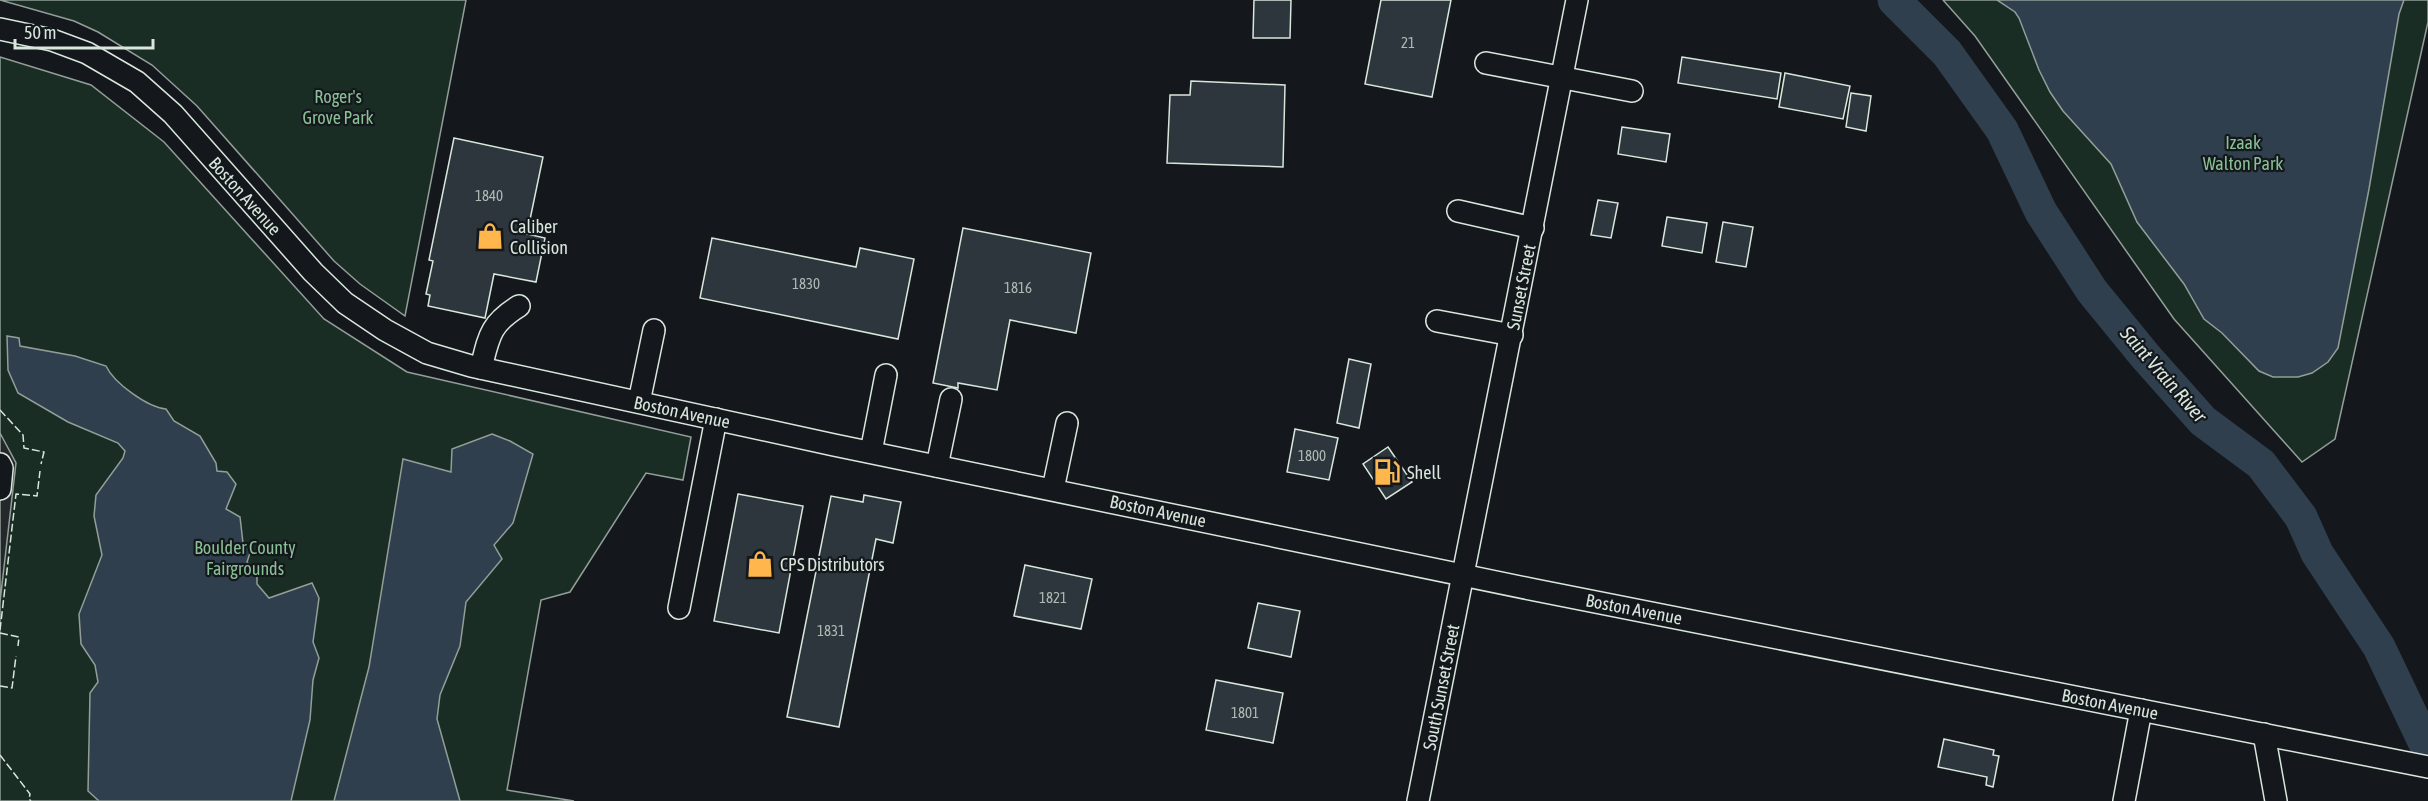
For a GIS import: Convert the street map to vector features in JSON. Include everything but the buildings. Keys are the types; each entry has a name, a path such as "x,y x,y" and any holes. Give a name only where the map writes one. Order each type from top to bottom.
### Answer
{"street":[{"name":"Sunset Street","path":"1463,573 1577,0"},
{"name":"Boston Avenue","path":"0,29 52,40 87,52 137,82 173,114 313,272 345,303 385,330 428,352 481,368 937,466 2428,767"},
{"path":"1486,63 1632,91"},
{"path":"1458,211 1533,228"},
{"path":"481,368 488,341 500,318 519,306"},
{"path":"1437,321 1512,335"},
{"path":"639,402 654,330"},
{"path":"871,452 886,375"},
{"path":"937,466 951,399"},
{"path":"679,608 716,419"},
{"path":"1053,489 1067,423"},
{"path":"0,464 2,468 0,489"},
{"name":"South Sunset Street","path":"1418,801 1463,573"},
{"path":"2124,801 2141,710"},
{"path":"2264,734 2276,801"}],"green space":[{"name":"Roger's Grove Park","path":"0,0 466,0 405,316 360,284 334,261 197,106 152,65 98,32 74,21"},
{"name":"Izaak Walton Park","path":"1943,0 2428,0 2428,22 2335,439 2302,462 2174,319 1975,36"},
{"name":"Boulder County Fairgrounds","path":"0,57 91,85 164,142 324,319 407,372 691,437 683,480 646,473 570,592 541,600 507,790 574,801 0,801"}],"shaded area":[{"path":"0,433 16,463 0,602"}],"water":[{"name":"Izaak Walton Park","path":"1997,0 2404,0 2399,14 2369,189 2338,348 2328,362 2312,373 2298,377 2273,377 2259,371 2222,333 2204,319 2184,284 2137,222 2111,164 2063,111 2050,92 2019,18 2015,12"},
{"path":"7,336 19,338 20,346 75,356 106,366 123,387 150,404 166,409 174,421 200,436 216,463 217,471 227,472 236,484 226,509 240,517 243,543 252,547 247,562 257,574 257,584 269,598 312,583 319,598 313,642 319,658 313,680 310,720 291,801 99,801 88,791 90,693 98,682 95,665 81,644 79,614 102,555 94,516 96,495 123,458 125,451 118,443 68,422 18,393 8,370"},
{"path":"492,434 533,454 513,523 494,545 502,559 466,602 460,646 440,695 437,719 460,801 334,801 369,667 403,459 451,472 452,449"}],"waterway":[{"name":"Saint Vrain River","path":"1894,0 1947,53 2002,130 2041,212 2092,291 2203,421 2261,464 2301,517 2317,553 2379,647 2428,750"}],"fence":[{"path":"0,410 23,435 24,448 44,452 41,464"},
{"path":"0,630 16,494 37,496 40,471"},
{"path":"0,633 19,637 18,646"},
{"path":"0,686 12,688 16,656"},
{"path":"0,755 30,794 31,801"}],"place":[{"name":"Caliber Collision","path":"490,236"},
{"name":"Shell","path":"1387,472"},
{"name":"CPS Distributors","path":"760,564"}]}
